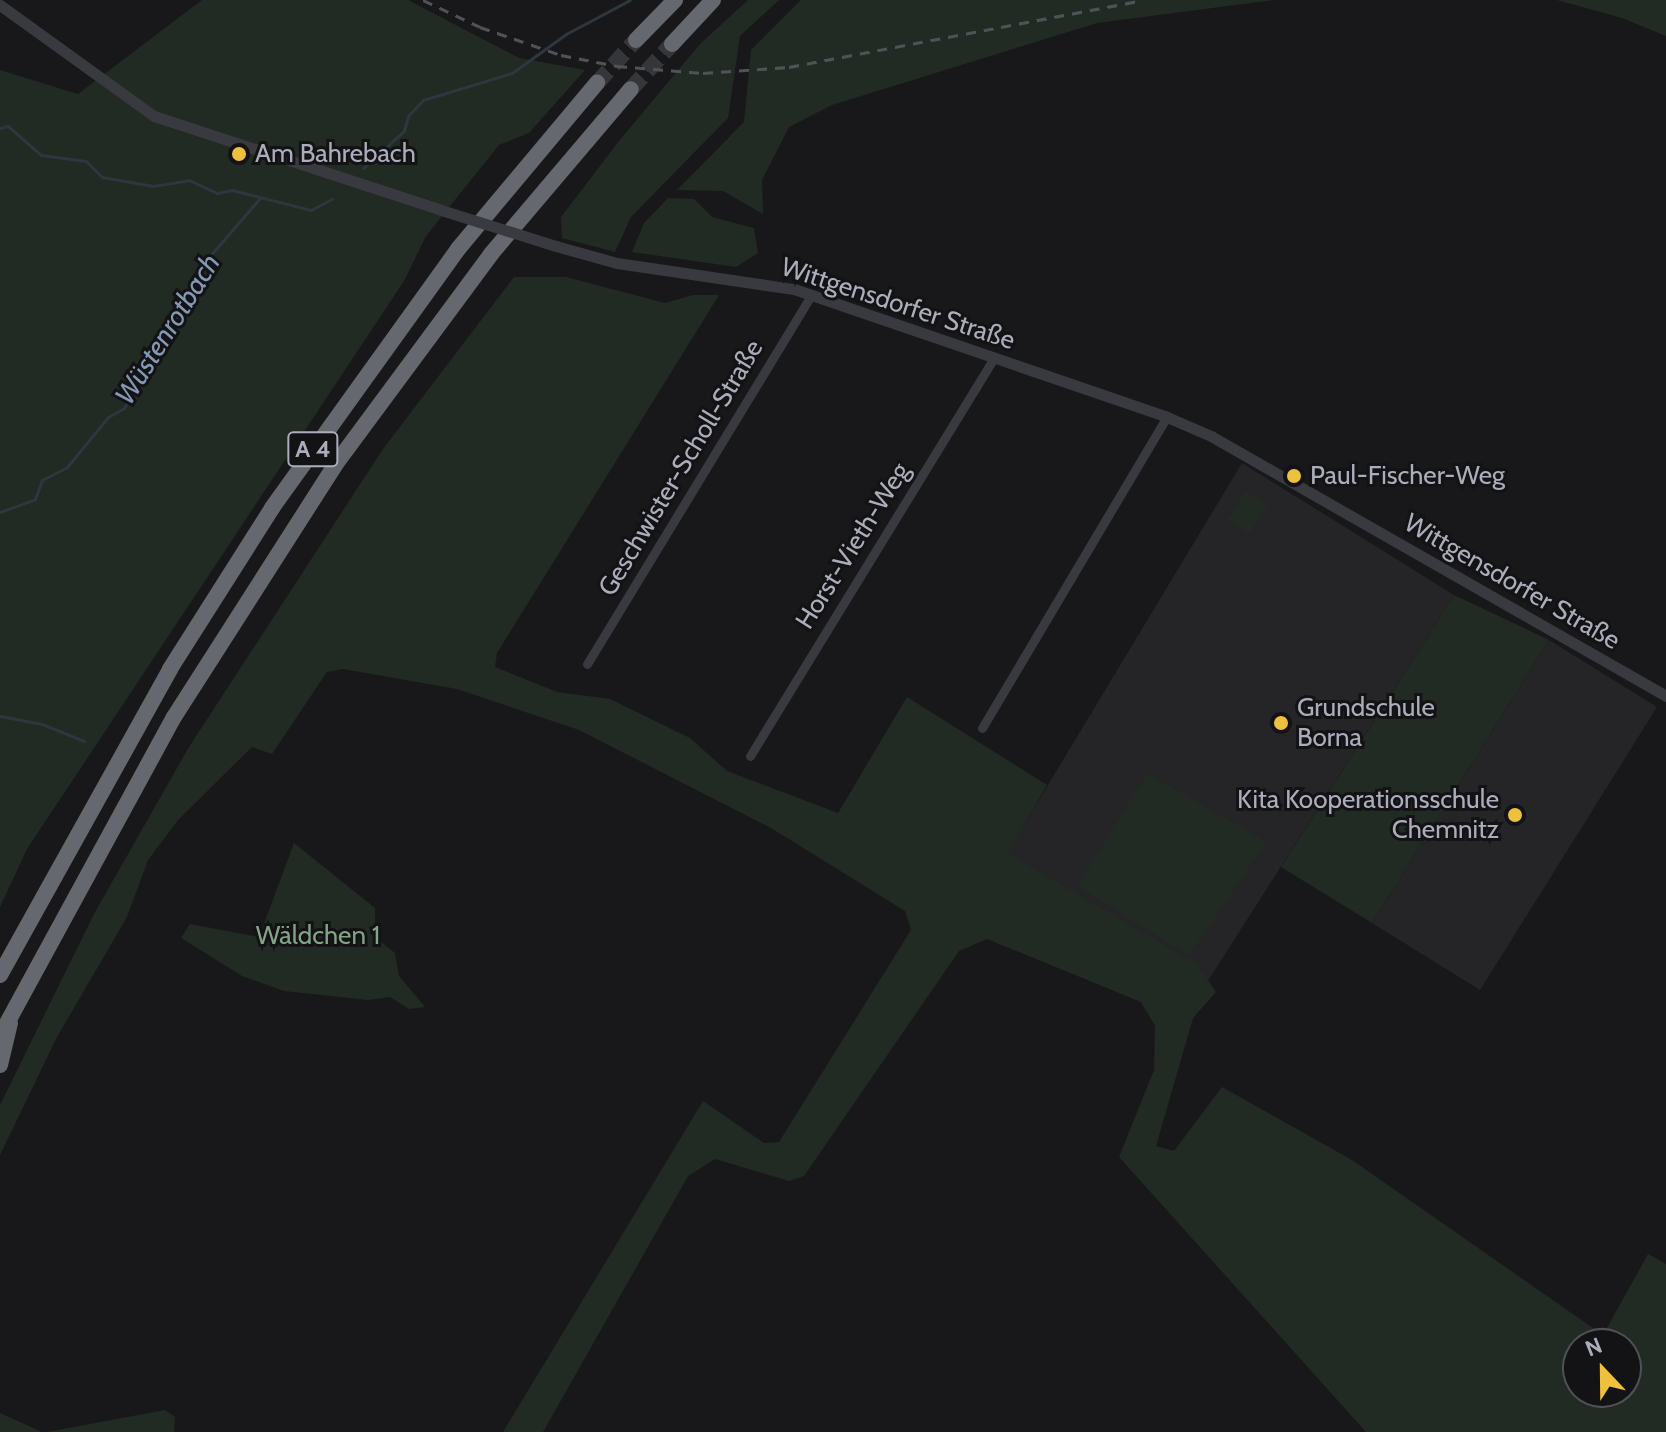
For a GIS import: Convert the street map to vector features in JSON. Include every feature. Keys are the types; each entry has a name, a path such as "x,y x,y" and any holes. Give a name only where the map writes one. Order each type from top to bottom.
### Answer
{"highway":[{"path":"636,40 675,0"},
{"path":"672,44 713,0"},
{"name":"A 4","path":"0,975 170,669 272,508 458,249 597,83"},
{"name":"A 4","path":"0,1036 174,717 335,465 491,254 631,89"},
{"path":"0,1065 11,1014"}],"street":[{"name":"Wittgensdorfer Straße","path":"0,5 154,116 441,210 617,263 812,294 1167,417 1211,436 1666,696"},
{"name":"Geschwister-Scholl-Straße","path":"587,664 812,294"},
{"name":"Horst-Vieth-Weg","path":"750,756 994,358"},
{"path":"982,728 1167,417"}],"shaded area":[{"path":"1242,463 1454,595 1208,981 1196,964 1007,853"},
{"name":"Kita Kooperationsschule Chemnitz","path":"1549,640 1657,707 1480,990 1372,923"}],"green space":[{"path":"202,0 408,0 519,58 585,70 529,133 499,145 426,236 404,281 27,849 0,907 0,70 78,94"},
{"path":"748,0 779,0 740,36 728,118 631,217 615,252 562,238 561,217 619,141 700,44"},
{"path":"801,0 1274,0 1097,23 832,105 789,127 762,180 763,214 723,191 677,190 744,122 751,50"},
{"path":"1557,0 1666,0 1666,36 1622,18"},
{"path":"668,198 694,199 712,217 754,228 758,253 736,267 632,252 644,223"},
{"path":"514,277 566,277 665,303 693,295 719,295 497,653 495,667 557,692 610,699 690,738 727,771 838,813 907,697 1047,785 1008,853 1197,964 1216,992 1193,1018 1156,1146 1174,1151 1222,1087 1352,1160 1593,1328 1562,1328 1562,1408 1642,1408 1642,1328 1607,1328 1648,1254 1666,1264 1666,1432 1366,1432 1119,1157 1154,1070 1155,1026 1141,1002 987,939 959,951 804,1176 789,1181 715,1159 688,1176 543,1432 503,1432 703,1101 764,1143 779,1142 911,930 905,911 771,828 579,730 457,689 343,669 327,672 272,754 252,747 178,820 148,860 127,917 57,1037 0,1155 0,1105 95,912 189,747 383,449"},
{"path":"1245,491 1268,504 1249,534 1227,520"},
{"path":"1454,595 1549,640 1372,923 1281,867"},
{"path":"1147,773 1267,842 1189,956 1077,886"},
{"name":"Wäldchen 1","path":"294,843 375,908 375,937 395,953 399,976 425,1007 409,1009 390,997 368,1000 284,991 242,976 181,938 190,924 259,937"},
{"path":"165,1410 175,1417 174,1432 47,1432"},
{"path":"0,1413 42,1432 0,1432"}],"waterway":[{"path":"363,168 404,131 408,116 423,100 512,73 566,34 630,0"},
{"path":"0,128 8,126 41,155 86,161 102,177 153,186 189,180 217,193 232,190 311,210 332,199"},
{"name":"Wüstenrotbach","path":"0,512 35,499 42,480 67,467 108,417 124,408 209,257 260,198"},
{"path":"0,716 42,724 84,741"}],"tunnel":[{"path":"597,83 636,40"},
{"path":"631,89 672,44"}],"railway":[{"path":"423,0 480,27 561,55 617,66 703,73 789,67 1143,0"}],"place":[{"name":"Am Bahrebach","path":"239,154"},
{"name":"Paul-Fischer-Weg","path":"1294,476"},
{"name":"Grundschule Borna","path":"1281,723"},
{"name":"Kita Kooperationsschule Chemnitz","path":"1515,815"}]}
